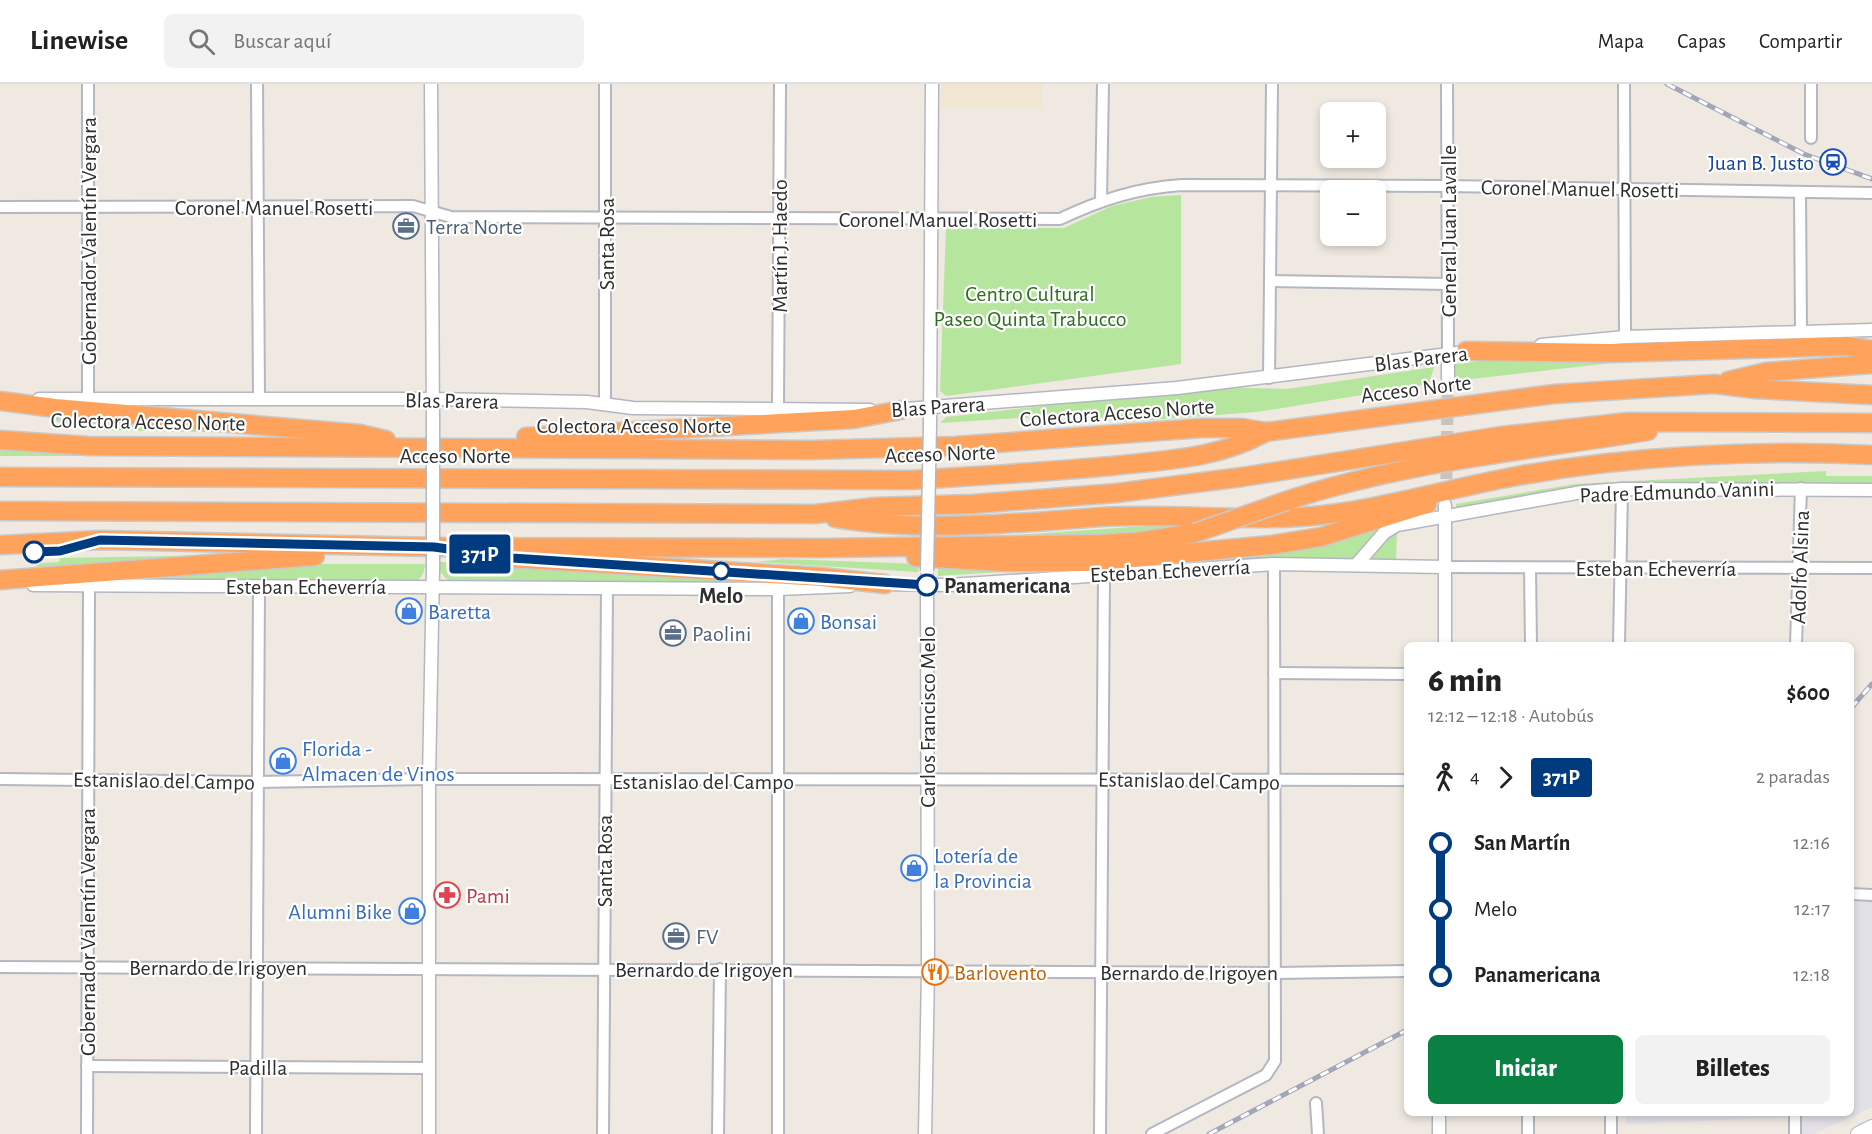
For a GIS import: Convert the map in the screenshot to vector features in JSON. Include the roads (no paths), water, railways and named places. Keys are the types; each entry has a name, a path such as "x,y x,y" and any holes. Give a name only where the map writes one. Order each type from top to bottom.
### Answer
{"highway":[{"path":"1457,352 1610,353 1847,346 1872,350"},
{"path":"1715,384 1766,372 1872,364"},
{"name":"Acceso Norte","path":"0,477 911,480 1015,474 1203,457 1246,443 1266,432 1554,394 1715,384 1755,389 1872,395"},
{"path":"0,400 55,408 360,434 422,448"},
{"path":"459,448 524,437 854,419 901,411"},
{"path":"0,511 815,514 875,507 973,504 1117,493 1242,477 1560,429 1628,422 1872,423"},
{"path":"0,545 100,540 426,547 824,548 1100,544 1146,541 1195,533 1286,501 1376,476 1703,422"},
{"name":"Colectora Acceso Norte","path":"0,440 88,446 811,450 955,446 1202,428 1242,428 1266,432"},
{"path":"815,514 875,525 979,525 1157,515 1300,517 1549,471 1615,462 1790,453 1872,455"},
{"path":"824,548 898,556 1000,562 1088,562 1271,545 1321,537 1400,514 1474,486"},
{"path":"0,582 147,567 378,553 426,547 512,558 822,577 885,584"}],"main road":[{"path":"1858,1134 1872,1127"}],"street":[{"name":"Gobernador Valentín Vergara","path":"88,84 88,398"},
{"path":"257,84 259,399"},
{"path":"429,1134 429,779 434,586 431,84"},
{"name":"Santa Rosa","path":"605,84 605,404"},
{"name":"Martín J. Haedo","path":"778,409 780,84"},
{"name":"Carlos Francisco Melo","path":"925,1134 928,971 927,571 931,409 932,84"},
{"path":"1101,200 1103,84"},
{"path":"1269,378 1272,84"},
{"name":"General Juan Lavalle","path":"1447,84 1449,284 1457,352 1448,378"},
{"path":"1624,84 1625,337"},
{"path":"1811,84 1811,138"},
{"name":"Coronel Manuel Rosetti","path":"0,207 413,207 451,217 1060,219 1101,200 1152,187 1448,186 1872,193"},
{"path":"1800,192 1801,330"},
{"path":"1270,281 1449,284"},
{"name":"Blas Parera","path":"0,400 432,399 605,404 633,408 901,411 1177,388 1269,378 1457,352 1625,337 1801,330 1872,330"},
{"name":"Adolfo Alsina","path":"1796,642 1801,488"},
{"path":"1619,642 1622,489"},
{"name":"Padre Edmundo Vanini","path":"1357,564 1390,528 1445,510 1622,489 1872,490"},
{"path":"1445,510 1445,642"},
{"path":"1152,1134 1266,1075 1275,1061 1274,564"},
{"name":"Esteban Echeverría","path":"0,582 89,586 778,589 885,584 927,585 1274,564 1530,568 1872,568"},
{"path":"1530,568 1531,642"},
{"path":"1100,1134 1104,574"},
{"name":"Gobernador Valentín Vergara","path":"87,1134 89,586"},
{"path":"256,1134 255,967 259,586"},
{"name":"Santa Rosa","path":"603,1134 607,588"},
{"path":"778,589 778,1134"},
{"path":"1274,673 1404,674"},
{"name":"Estanislao del Campo","path":"0,779 257,782 429,779 605,781 1102,779 1274,782 1404,780"},
{"path":"1854,894 1872,895"},
{"name":"Bernardo de Irigoyen","path":"0,967 1275,973 1404,971"},
{"path":"718,1134 720,969"},
{"name":"Padilla","path":"87,1066 429,1068"},
{"path":"1316,1103 1318,1134"},
{"path":"1439,1116 1439,1134"},
{"path":"1528,1116 1528,1134"},
{"path":"1611,1116 1611,1134"},
{"path":"1795,1116 1795,1134"}],"tunnel":[{"path":"1446,497 1448,378"}],"railway":[{"path":"1667,84 1804,154 1872,179"},
{"path":"1854,705 1872,684"},
{"path":"1209,1134 1404,1032"}],"place":[{"name":"Juan B. Justo","path":"1833,162"},
{"name":"Terra Norte","path":"406,226"},
{"name":"Melo","path":"721,571"},
{"name":"Panamericana","path":"927,585"},
{"name":"Baretta","path":"409,611"},
{"name":"Bonsai","path":"801,621"},
{"name":"Paolini","path":"673,633"},
{"name":"Florida - Almacen de Vinos","path":"283,761"},
{"name":"Lotería de la Provincia","path":"914,868"},
{"name":"Pami","path":"447,895"},
{"name":"Alumni Bike","path":"412,911"},
{"name":"FV","path":"676,936"},
{"name":"Barlovento","path":"935,972"}],"park label":[{"name":"Centro Cultural Paseo Quinta Trabucco","path":"1030,306"}]}
